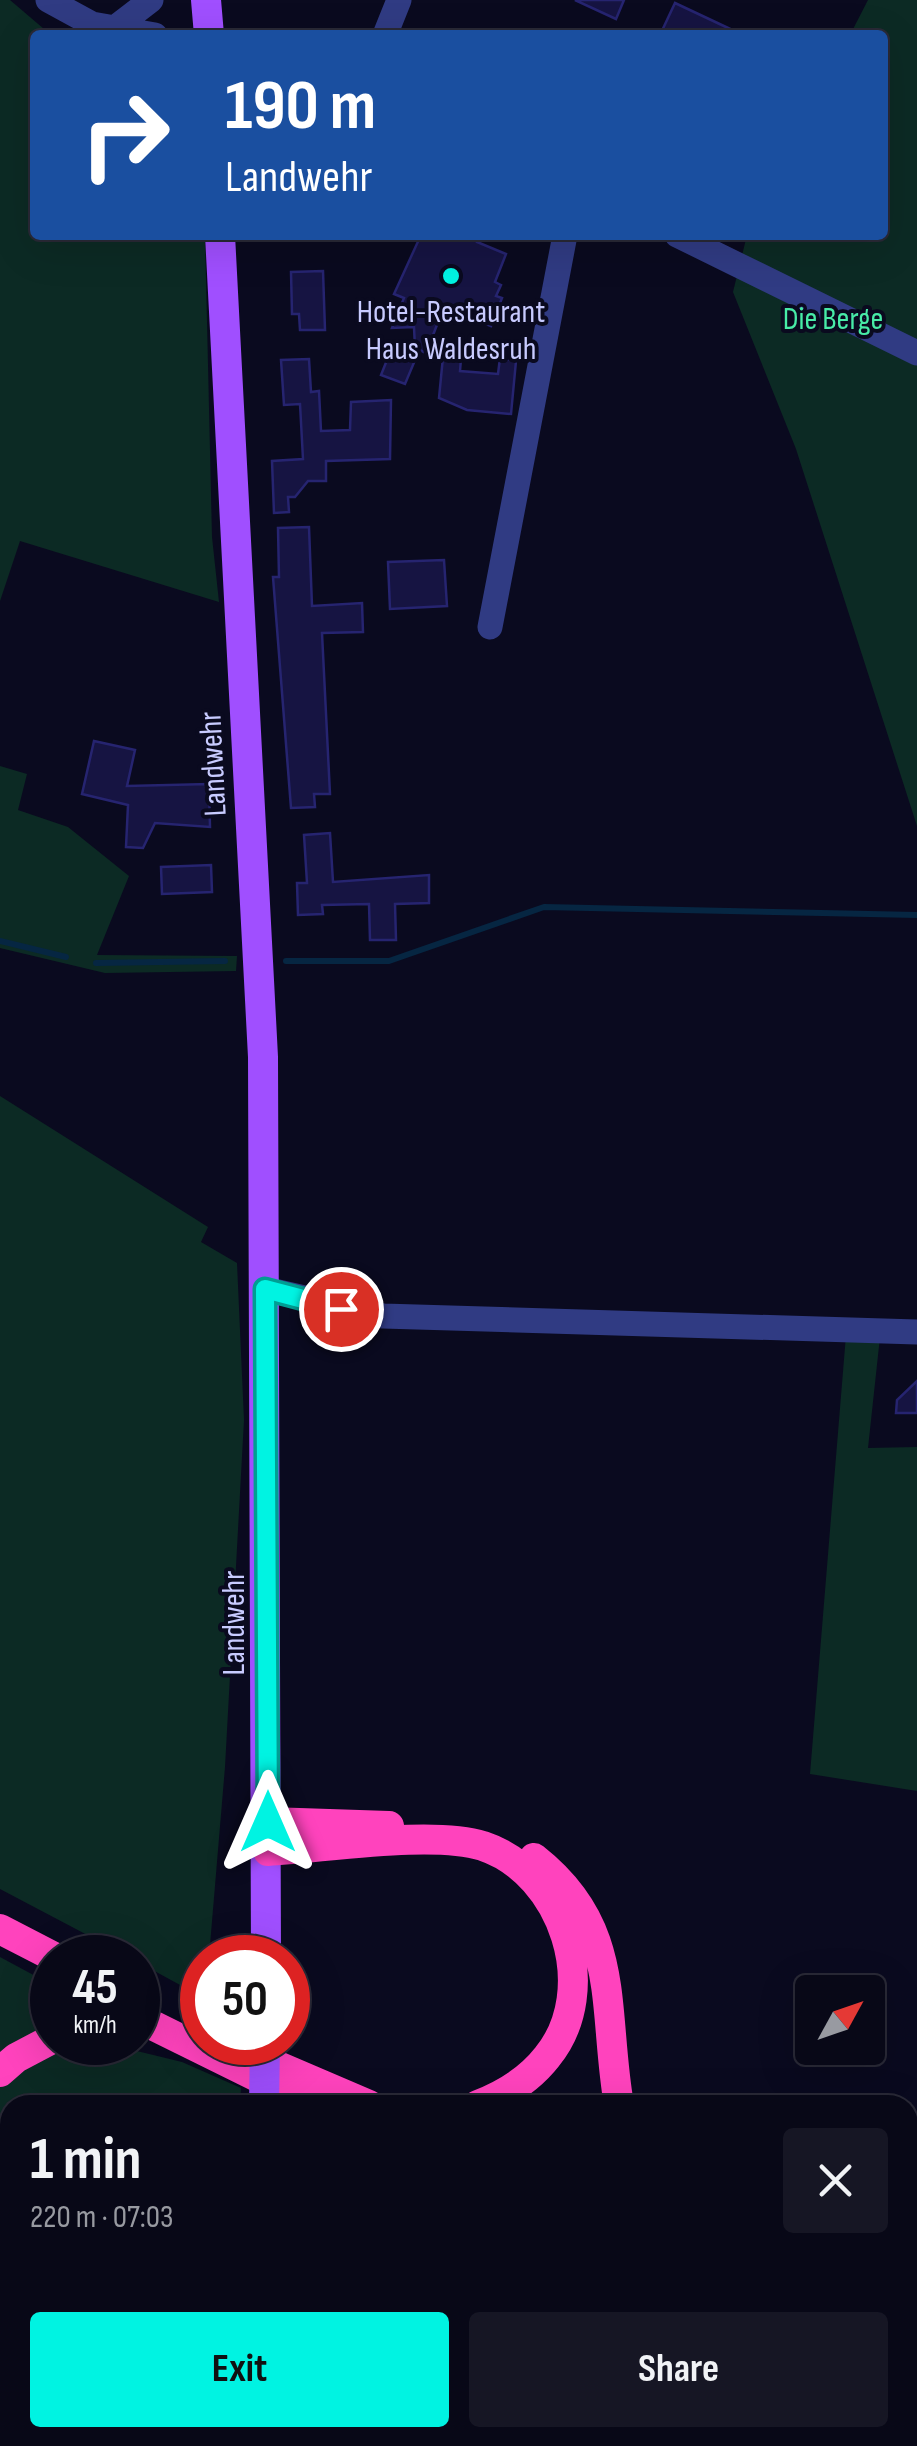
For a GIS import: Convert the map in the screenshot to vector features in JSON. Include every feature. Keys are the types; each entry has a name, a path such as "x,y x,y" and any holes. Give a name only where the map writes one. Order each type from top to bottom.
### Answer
{"highway":[{"path":"268,1836 480,1832 533,1857 558,1877 580,1904 598,1942 610,1987 618,2095"},
{"path":"268,1836 482,1846 510,1860 542,1889 560,1917 574,1979 566,2017 548,2056 504,2095"},
{"path":"0,1929 30,1945"},
{"path":"0,1945 30,1961"},
{"path":"0,2072 30,2051"},
{"path":"249,2065 298,2095"},
{"path":"259,2065 321,2095"},
{"path":"269,2065 344,2095"}],"main road":[{"path":"206,0 209,30"},
{"name":"Landwehr","path":"220,240 263,1057 266,1935"},
{"path":"264,2095 265,2065"}],"street":[{"path":"48,0 92,24 131,30"},
{"path":"116,27 151,0"},
{"path":"387,30 398,0"},
{"path":"490,626 564,240"},
{"path":"687,240 917,352"},
{"path":"265,1289 383,1316 917,1332"}],"green space":[{"path":"0,0 10,0 45,30 30,30 30,240 205,240 212,537 219,602 20,541 0,601"},
{"name":"Die Berge","path":"868,0 917,0 917,826 796,449 733,292 746,240 888,240 888,30 853,30"},
{"path":"0,766 27,774 18,810 68,827 129,876 97,955 237,956 236,971 105,973 0,948"},
{"path":"0,1096 208,1227 201,1242 237,1263 244,1420 225,1767 211,1935 180,1935 180,1985 160,1974 160,1935 87,1935 0,1889"},
{"path":"846,1335 880,1337 868,1448 917,1447 917,1791 810,1774"},
{"path":"0,1957 30,1973 30,2044 0,2062"},
{"path":"160,2057 241,2088 241,2095 0,2095 0,2087 30,2062 160,2065"}],"building":[{"path":"575,0 624,0 616,19"},
{"path":"675,3 732,30 662,30"},
{"path":"419,240 478,240 506,254 495,282 501,285 496,296 502,298 491,326 444,307 426,353 415,348 414,327 392,328 404,298 394,294"},
{"path":"323,271 325,330 300,330 299,314 292,314 291,272"},
{"path":"418,353 405,384 381,375 389,355"},
{"path":"443,357 461,359 460,371 498,374 500,358 516,361 511,414 467,410 439,398"},
{"path":"309,359 311,392 319,391 321,431 350,430 351,402 391,400 390,459 326,461 326,481 308,481 295,497 288,497 289,512 274,513 272,461 303,459 300,404 284,405 281,360"},
{"path":"309,527 312,606 362,603 363,632 322,633 330,794 314,794 315,807 291,808 273,577 279,577 278,528"},
{"path":"444,560 447,606 390,609 388,562"},
{"path":"94,741 135,750 127,786 209,784 210,827 155,823 143,848 126,847 128,805 82,794"},
{"path":"330,833 333,882 429,875 429,903 395,904 396,940 370,940 369,904 322,905 323,914 298,915 297,883 307,883 304,835"},
{"path":"211,865 212,892 162,894 161,867"},
{"path":"917,1381 917,1413 896,1413 897,1400"}],"waterway":[{"path":"286,961 389,961 544,907 917,915"},
{"path":"0,941 66,957"},
{"path":"96,963 225,961"}],"place":[{"name":"Hotel-Restaurant Haus Waldesruh","path":"451,276"}],"route":[{"path":"268,1822 265,1289 341,1309"}]}
